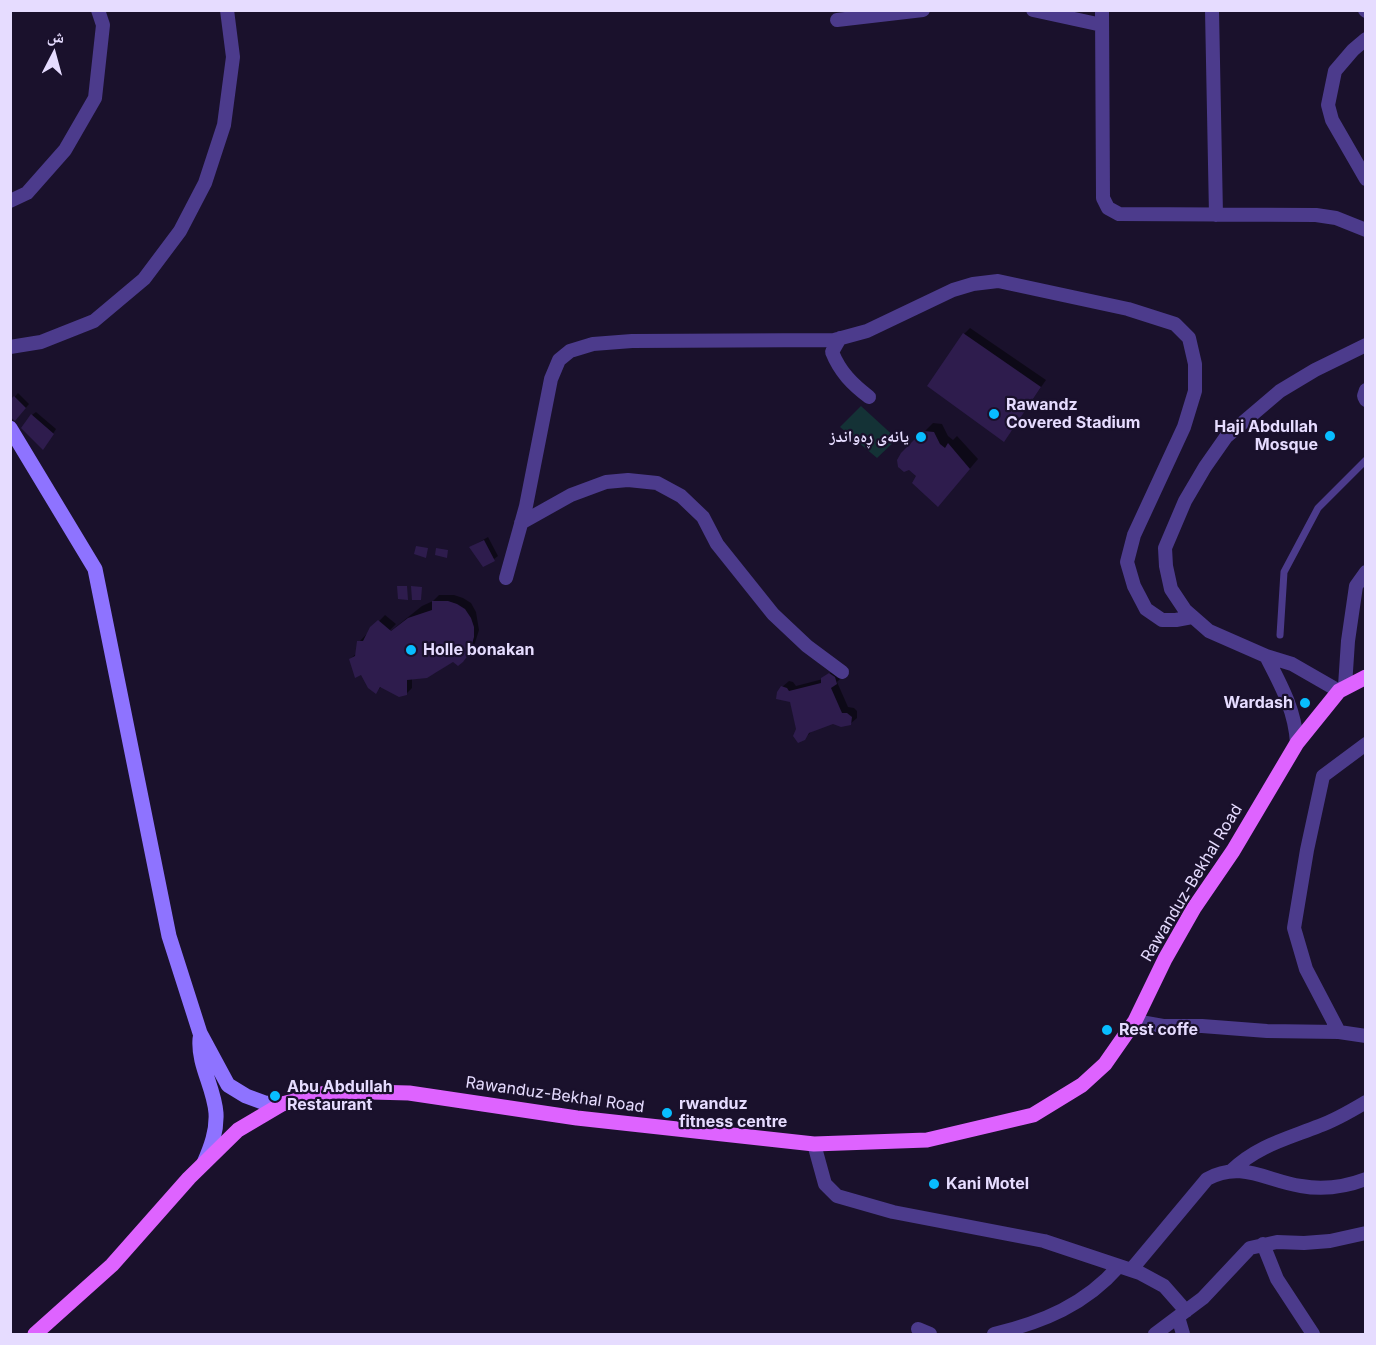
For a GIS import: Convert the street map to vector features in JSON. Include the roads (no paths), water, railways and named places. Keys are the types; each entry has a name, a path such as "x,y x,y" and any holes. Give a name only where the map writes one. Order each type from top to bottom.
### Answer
{"main road":[{"name":"Rawanduz-Bekhal Road","path":"35,1335 112,1265 189,1178 238,1130 282,1104 333,1091 409,1093 577,1118 814,1144 927,1140 1034,1115 1082,1085 1105,1064 1135,1021 1170,949 1194,908 1233,851 1297,743 1342,688 1365,677"}],"street":[{"path":"10,201 27,193 65,150 95,98 103,25 98,10"},
{"path":"10,347 40,342 94,321 144,279 180,231 205,183 224,125 233,57 226,10"},
{"path":"837,20 923,10"},
{"path":"1033,10 1102,25"},
{"path":"1102,10 1103,198 1108,208 1119,214 1316,215 1336,218 1365,230"},
{"path":"1212,10 1216,215"},
{"path":"1365,39 1335,71 1328,105 1332,120 1365,179"},
{"path":"506,578 521,523 551,379 559,360 570,351 593,344 632,341 834,340 867,331 953,290 973,284 998,281 1128,309 1175,324 1189,338 1195,364 1195,391 1166,471 1134,535 1127,562 1134,586 1146,609 1161,620 1192,617"},
{"path":"840,338 832,352 837,363 854,386 869,397"},
{"path":"1365,345 1315,370 1280,391 1226,437 1185,501 1165,548 1171,589 1185,610 1209,631 1266,656 1292,664 1342,688 1356,586 1365,572"},
{"path":"1365,390 1365,400"},
{"path":"10,428 95,569 169,936 200,1033 228,1085 246,1096 265,1103 282,1104"},
{"path":"521,523 571,495 606,482 628,480 657,483 681,496 703,517 717,544 773,614 807,646 842,672"},
{"path":"1266,656 1289,702 1296,723 1297,743"},
{"path":"1339,1032 1306,969 1294,928 1307,850 1323,776 1365,744"},
{"path":"1135,1021 1163,1026 1339,1032 1365,1036"},
{"path":"200,1033 199,1051 216,1112 213,1141 204,1163"},
{"path":"1231,1171 1254,1152 1322,1125 1365,1102"},
{"path":"814,1144 825,1184 837,1196 893,1212 1044,1241 1125,1268 1164,1286 1182,1314 1183,1335"},
{"path":"994,1335 1048,1317 1079,1302 1104,1284 1125,1268 1207,1179 1221,1171 1252,1173 1300,1186 1323,1188 1352,1184 1365,1179"},
{"path":"1155,1335 1203,1298 1250,1248 1277,1242 1304,1244 1330,1241 1365,1233"},
{"path":"1263,1244 1277,1279 1313,1335"}],"lane":[{"path":"1280,635 1284,572 1318,508 1365,460"}],"place":[{"name":"Rawandz Covered Stadium","path":"994,414"},
{"name":"Haji Abdullah Mosque","path":"1330,436"},
{"name":"یانەی ڕەواندز","path":"921,437"},
{"name":"Holle bonakan","path":"411,650"},
{"name":"Wardash","path":"1305,703"},
{"name":"Rest coffe","path":"1107,1030"},
{"name":"Abu Abdullah Restaurant","path":"275,1096"},
{"name":"rwanduz fitness centre","path":"667,1113"},
{"name":"Kani Motel","path":"934,1184"}]}
